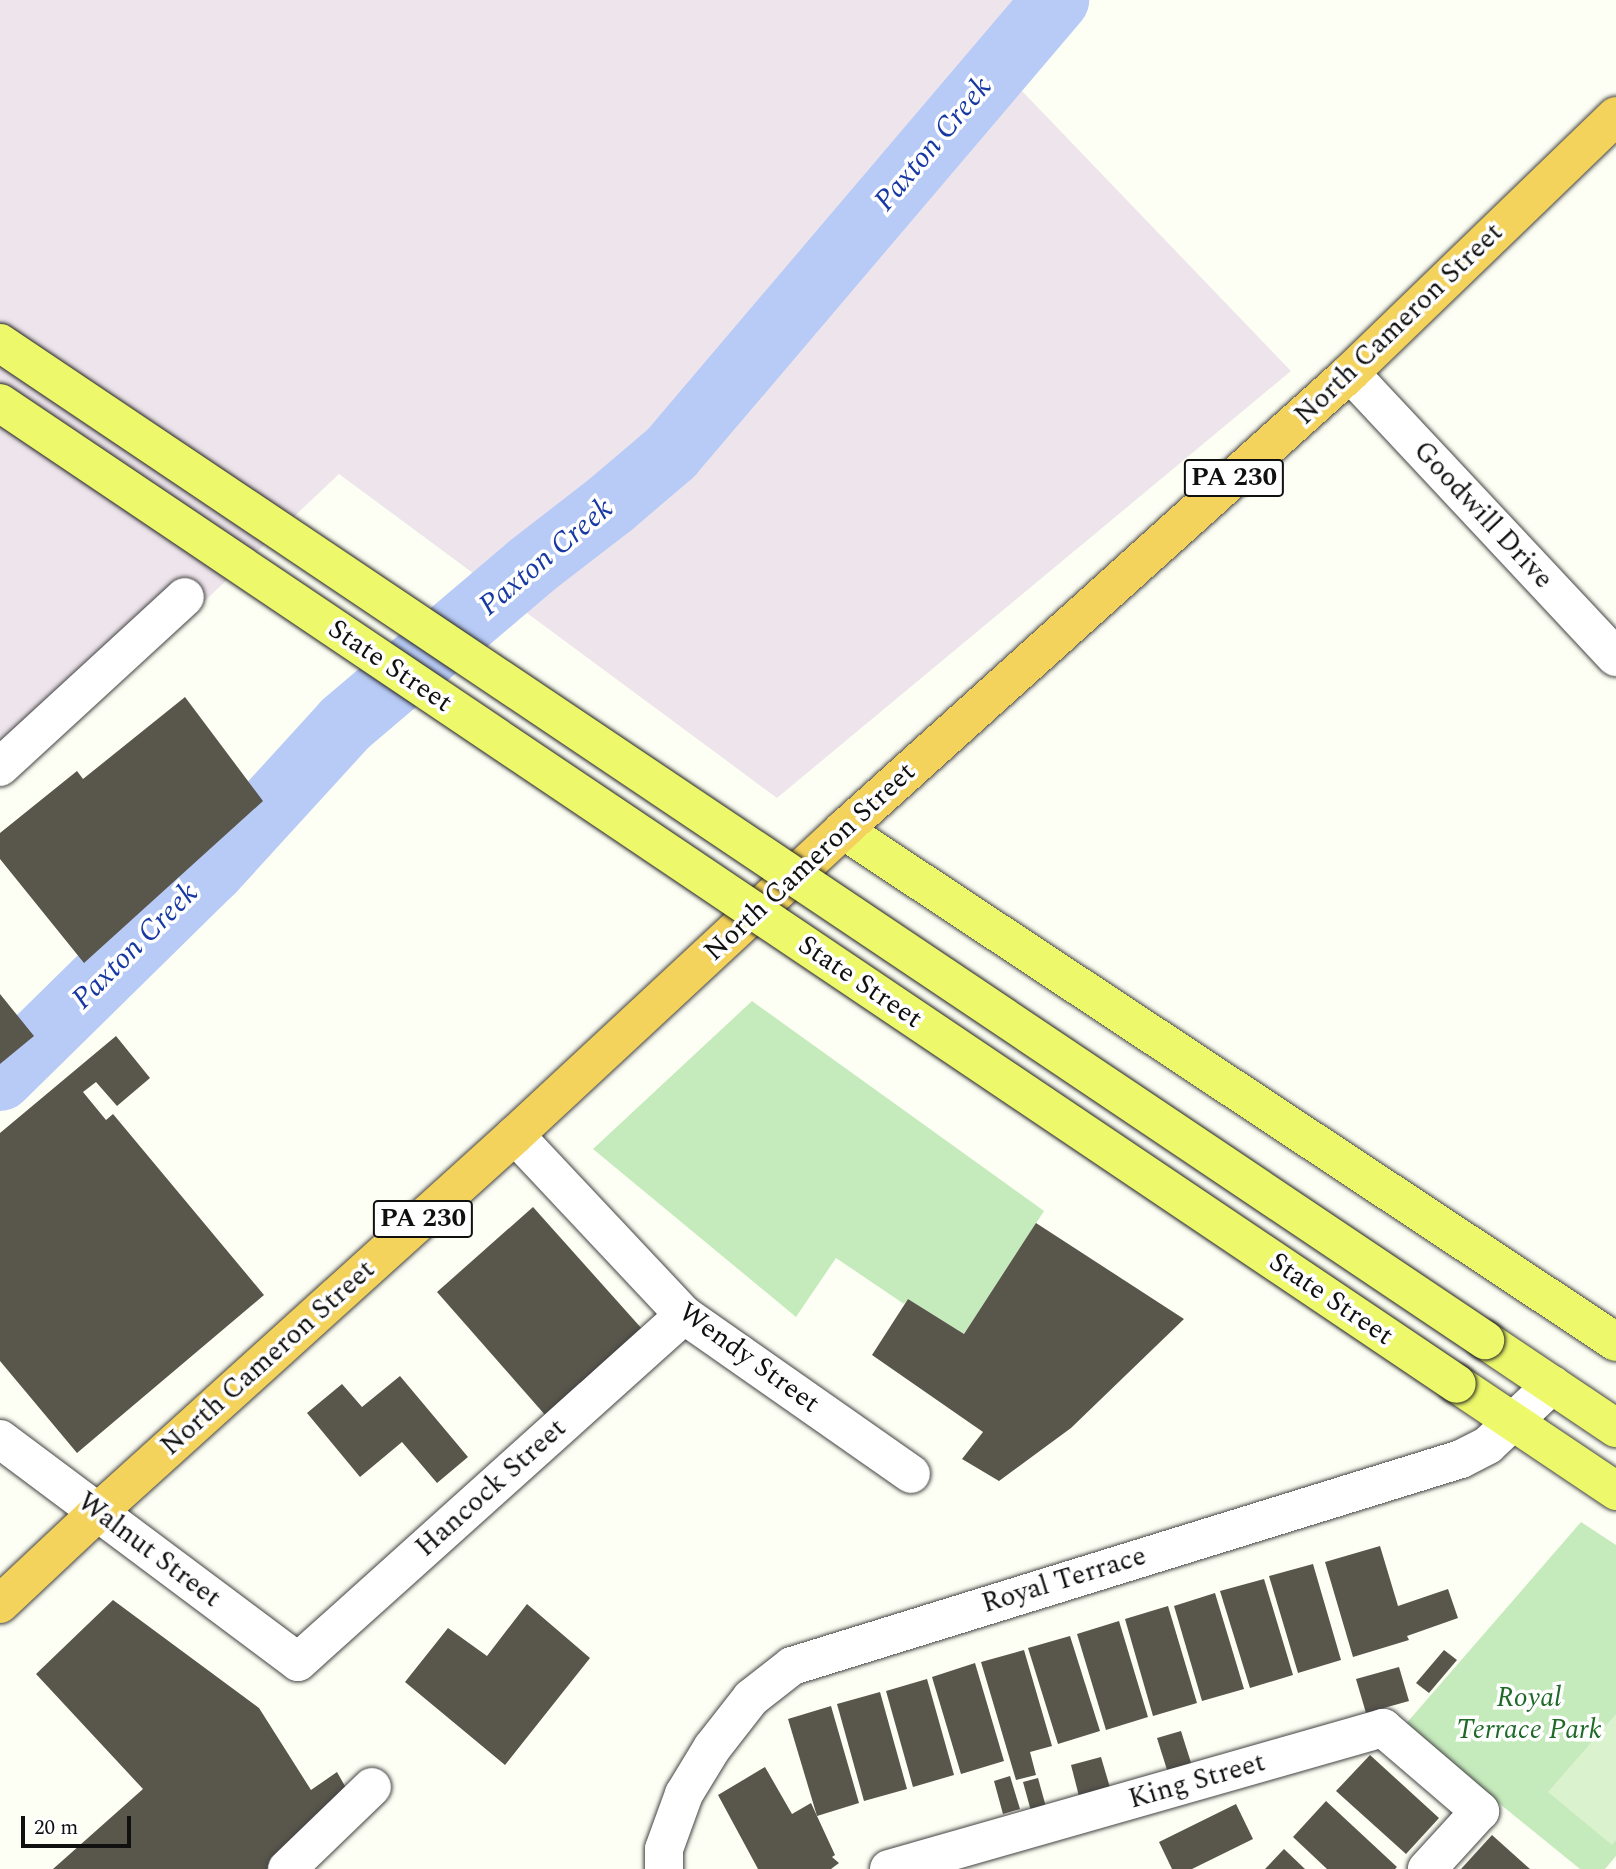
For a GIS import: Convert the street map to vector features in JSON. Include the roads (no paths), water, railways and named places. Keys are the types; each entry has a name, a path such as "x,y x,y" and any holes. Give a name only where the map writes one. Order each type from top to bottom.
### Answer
{"highway":[{"name":"North Cameron Street","path":"0,1604 515,1135 843,830 1350,373 1616,116"}],"main road":[{"name":"State Street","path":"0,343 1616,1428"},
{"name":"State Street","path":"0,403 1616,1491"},
{"path":"843,830 1616,1342"}],"street":[{"name":"Goodwill Drive","path":"1350,373 1616,657"},
{"path":"0,767 185,597"},
{"name":"Wendy Street","path":"515,1135 684,1315 911,1474"},
{"name":"Hancock Street","path":"298,1662 684,1315"},
{"name":"Royal Terrace","path":"664,1869 664,1849 684,1794 712,1748 751,1698 792,1665 1461,1460 1488,1445 1515,1423 1552,1385"},
{"name":"Walnut Street","path":"0,1439 298,1662"},
{"name":"King Street","path":"890,1869 1383,1728 1480,1811 1427,1869"},
{"path":"287,1869 372,1787"}],"waterway":[{"name":"Paxton Creek","path":"0,1078 211,871 345,724 531,566 610,505 671,453 1056,0"}],"park label":[{"name":"Royal Terrace Park","path":"1529,1714"}]}
